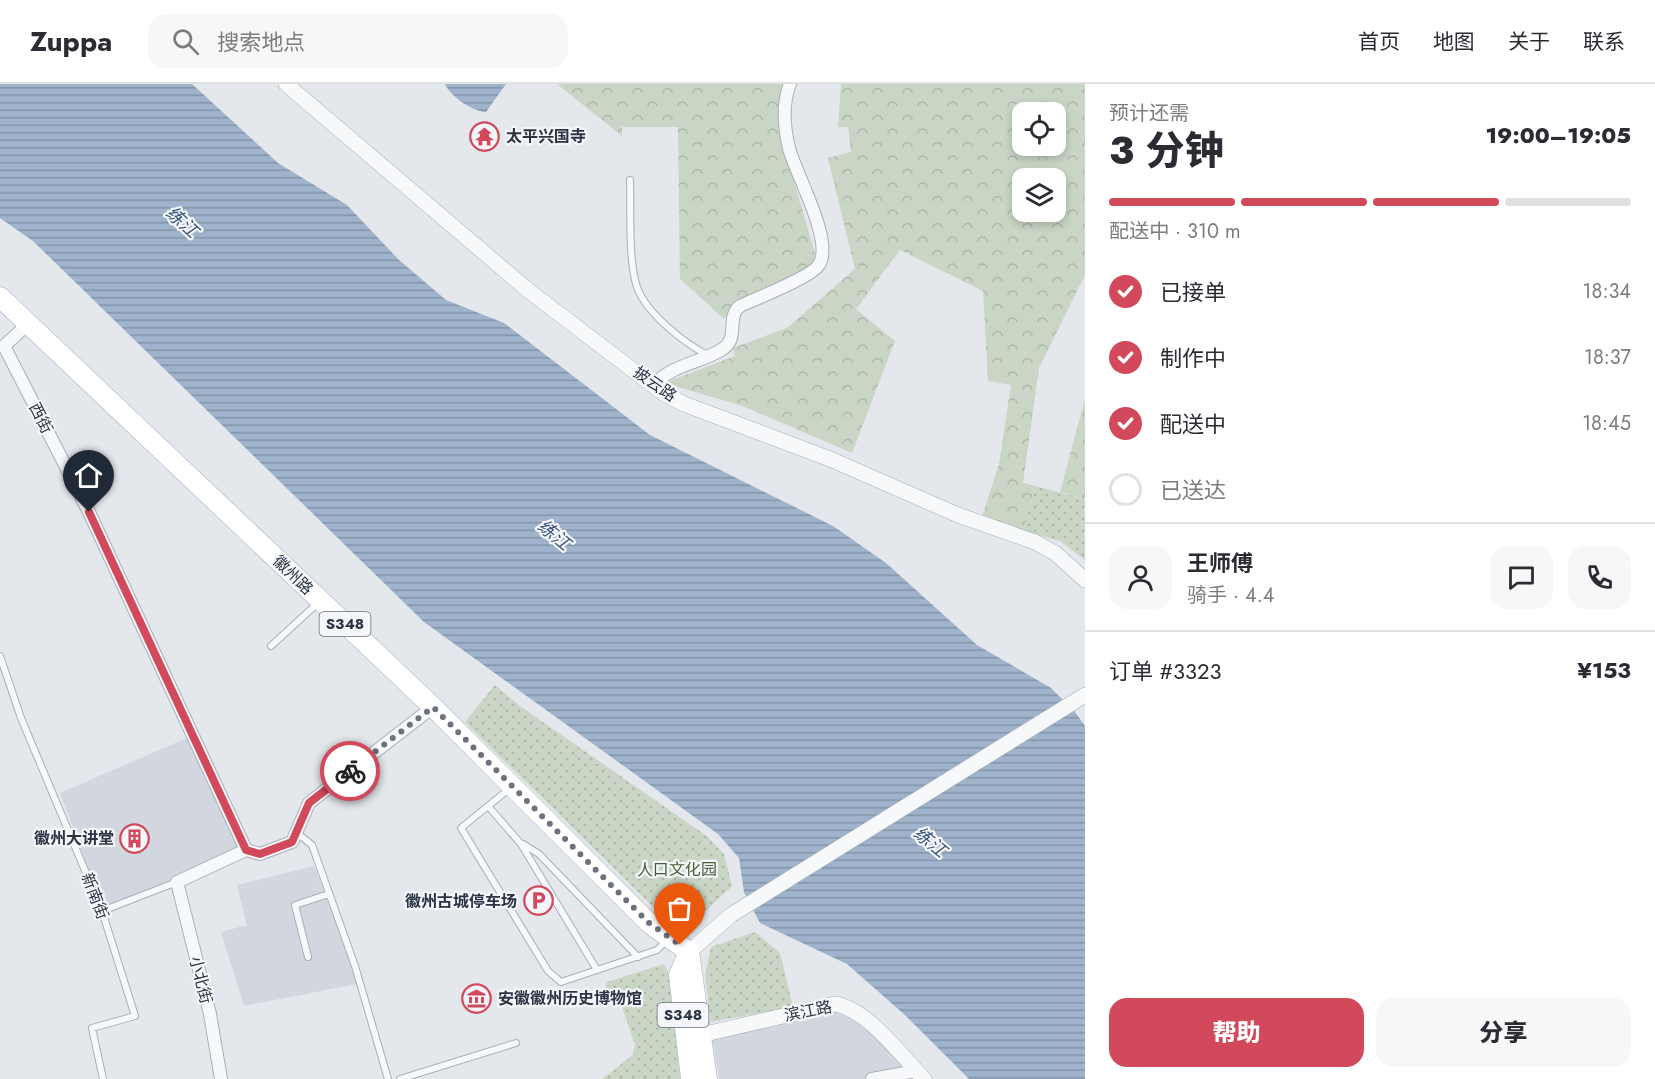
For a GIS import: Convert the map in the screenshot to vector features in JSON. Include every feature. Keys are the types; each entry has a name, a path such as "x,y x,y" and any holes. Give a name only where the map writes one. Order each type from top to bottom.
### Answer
{"main road":[{"name":"徽州路","path":"0,297 433,707 649,923 689,952"},
{"name":"S348","path":"689,952 706,1079"},
{"name":"S348","path":"689,952 679,975 691,1079"}],"street":[{"name":"披云路","path":"286,84 529,291 653,386 684,404 830,459 958,515 1035,542 1055,554 1085,580"},
{"path":"653,386 673,368 724,348 730,340 732,316 737,308 811,272 822,260 823,244 798,166 789,150 785,97 790,84"},
{"name":"西街","path":"29,323 2,347 89,512 246,850"},
{"path":"689,952 731,915 1085,695"},
{"path":"177,882 246,850 260,854 292,842 298,834 303,813 309,803 433,707"},
{"name":"小北街","path":"177,882 210,1014 221,1079"},
{"name":"滨江路","path":"701,1035 835,1004 842,1005 855,1010 869,1022 920,1075"},
{"path":"872,1079 920,1075"}],"lane":[{"path":"630,180 634,275 639,293 677,336 707,355"},
{"path":"271,646 321,601"},
{"name":"新南街","path":"0,656 21,718 102,911 135,1016 92,1028 103,1079"},
{"path":"513,786 461,828 548,971 561,982 657,950 670,938"},
{"path":"488,806 521,844 597,970"},
{"path":"298,834 312,845 355,966 388,1079"},
{"path":"521,844 539,855 638,957"},
{"path":"102,911 177,882"},
{"path":"308,957 295,905 329,894"},
{"path":"400,1079 516,1044"}],"shaded area":[{"path":"187,738 242,850 103,908 60,793"},
{"path":"314,866 352,963 357,984 244,1006 221,932 247,925 237,885"},
{"path":"845,1008 920,1079 719,1079 712,1036"}],"green space":[{"path":"557,84 783,84 782,120 786,143 816,256 810,267 736,301 724,319 680,279 678,127 622,127 622,136"},
{"path":"841,84 1085,84 1085,275 1039,368 1023,483 1035,486 1023,531 982,517 999,464 1011,385 988,381 983,291 900,250 856,309 895,341 852,453 743,406 664,383 735,356 733,348 787,328 855,269 828,158 851,152 848,127 838,127"},
{"path":"1085,399 1085,499 1060,492"},
{"path":"1035,486 1085,499 1085,560 1060,541 1023,531"},
{"name":"人口文化园","path":"495,685 520,706 708,837 724,854 732,886 690,926 652,906 465,722"},
{"path":"755,932 780,953 793,1007 711,1022 705,975 711,947"},
{"path":"664,964 669,974 680,1079 602,1079 633,1055 635,1045 622,1007 604,993 607,982"}],"water":[{"name":"练江","path":"0,84 192,84 278,163 347,205 398,259 446,300 504,323 650,435 833,526 886,563 977,645 1051,688 1075,712 1085,726 1085,1079 969,1079 906,1016 847,964 760,923 744,892 739,858 718,834 424,622 33,241 0,218"},
{"path":"445,84 506,84 486,112 462,102 451,93"}],"way so far":[{"path":"350,771 433,707 649,923 680,945"}],"place":[{"name":"太平兴国寺","path":"485,136"},
{"name":"徽州大讲堂","path":"135,838"},
{"name":"徽州古城停车场","path":"538,901"},
{"name":"安徽徽州历史博物馆","path":"477,998"}],"route":[{"path":"89,512 177,706 246,850 260,854 292,842 297,837 299,824 309,803 350,771"}]}
